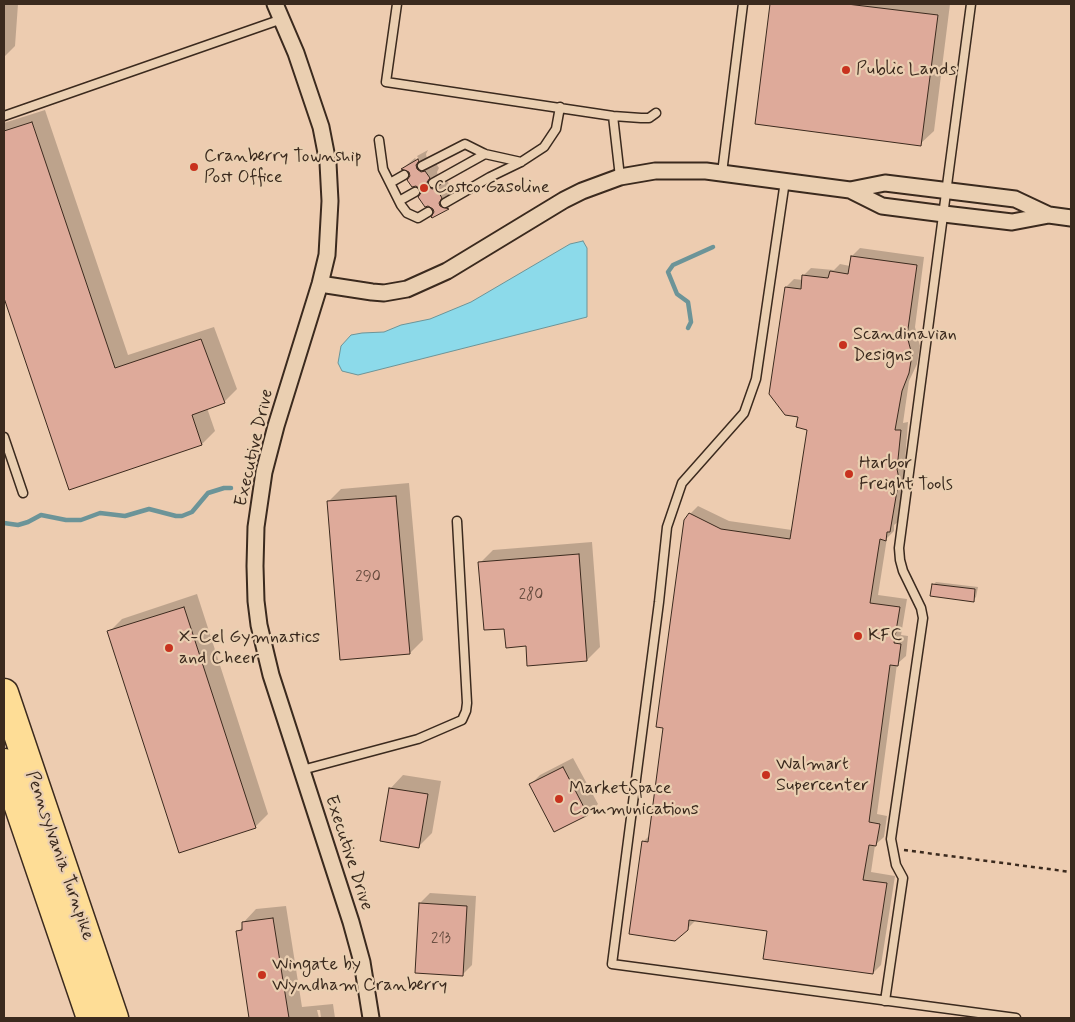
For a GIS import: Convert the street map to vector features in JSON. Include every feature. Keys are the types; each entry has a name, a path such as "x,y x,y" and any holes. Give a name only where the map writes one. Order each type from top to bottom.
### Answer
{"highway":[{"name":"Pennsylvania Turnpike","path":"4,693 114,1018"},
{"name":"Pennsylvania Turnpike","path":"4,763 91,1018"}],"street":[{"name":"Executive Drive","path":"275,4 312,96 322,127 326,147 330,201 327,254 320,284 270,448 261,491 255,544 256,601 266,656 351,922 362,962 371,1018"},
{"path":"320,284 384,293 419,285 462,263 564,200 595,186 637,173 672,170 722,173 785,181 850,190 882,206 1012,222 1049,215"},
{"path":"850,190 885,183 1015,199 1049,215 1071,218"}],"lane":[{"path":"397,4 386,82 613,116 649,118 656,113"},
{"path":"722,173 743,4"},
{"path":"885,1001 903,878 896,866 892,848 892,832 923,618 921,608 903,571 899,548 971,4"},
{"path":"4,116 282,19"},
{"path":"445,203 537,152 550,140 559,118 560,107"},
{"path":"613,116 620,177"},
{"path":"379,140 383,169 407,213 418,218 428,212"},
{"path":"422,166 465,144 485,154 521,162"},
{"path":"433,183 485,154"},
{"path":"390,183 404,175"},
{"path":"785,181 756,379 744,413 682,483 667,527 612,964 1016,1018"},
{"path":"399,201 415,192"},
{"path":"4,437 23,494"},
{"path":"302,770 418,739 462,720 467,703 457,521"}],"path":[{"path":"892,848 1071,872"}],"water":[{"path":"583,241 587,248 587,317 358,375 342,371 338,363 341,346 351,335 384,332 401,325 430,319 471,302 570,244"}],"building":[{"name":"Public Lands","path":"770,4 847,4 938,15 921,146 755,124"},
{"path":"32,122 115,368 201,339 225,403 192,415 202,445 69,490 4,298 4,131"},
{"name":"Costco Gasoline","path":"418,159 417,169 421,172 425,171 430,178 427,182 428,186 432,189 436,188 442,198 439,203 440,206 449,209 432,218 433,209 428,206 425,207 418,197 421,193 420,189 416,186 412,187 407,180 410,176 409,172 401,169"},
{"name":"Walmart Supercenter","path":"851,256 917,265 907,336 912,355 909,373 902,391 895,430 901,430 897,469 899,479 890,532 887,532 886,541 880,539 870,603 900,607 894,643 901,644 898,666 890,665 869,822 880,824 876,846 869,845 863,880 887,883 873,974 763,959 767,931 689,920 688,930 675,941 629,934 642,841 648,842 663,728 656,727 684,520 689,513 721,529 790,539 807,430 796,427 798,417 785,415 769,394 785,287 801,289 802,275 828,278 830,271 848,274"},
{"path":"396,496 410,654 340,660 327,501"},
{"path":"579,554 587,661 527,666 526,646 506,648 504,629 484,630 478,562"},
{"path":"932,584 975,589 974,602 930,596"},
{"path":"184,607 256,828 179,853 107,631"},
{"name":"MarketSpace Communications","path":"563,767 588,815 554,832 529,784"},
{"path":"389,788 428,794 419,848 380,841"},
{"path":"419,903 467,906 463,976 415,973"},
{"name":"Wingate by Wyndham Cranberry","path":"273,918 289,1018 249,1018 236,931 242,930 242,922"}],"waterway":[{"path":"688,328 691,322 688,302 677,294 668,272 673,265 713,247"},
{"path":"4,523 18,525 41,515 66,520 81,520 100,513 125,516 149,509 182,516 192,512 208,493 231,488"}],"place":[{"name":"Public Lands","path":"846,70"},
{"name":"Cranberry Township Post Office","path":"194,167"},
{"name":"Costco Gasoline","path":"424,188"},
{"name":"Scandinavian Designs","path":"843,345"},
{"name":"Harbor Freight Tools","path":"849,474"},
{"name":"KFC","path":"858,636"},
{"name":"X-Cel Gymnastics and Cheer","path":"169,648"},
{"name":"Walmart Supercenter","path":"766,775"},
{"name":"MarketSpace Communications","path":"559,799"},
{"name":"Wingate by Wyndham Cranberry","path":"262,975"}]}
